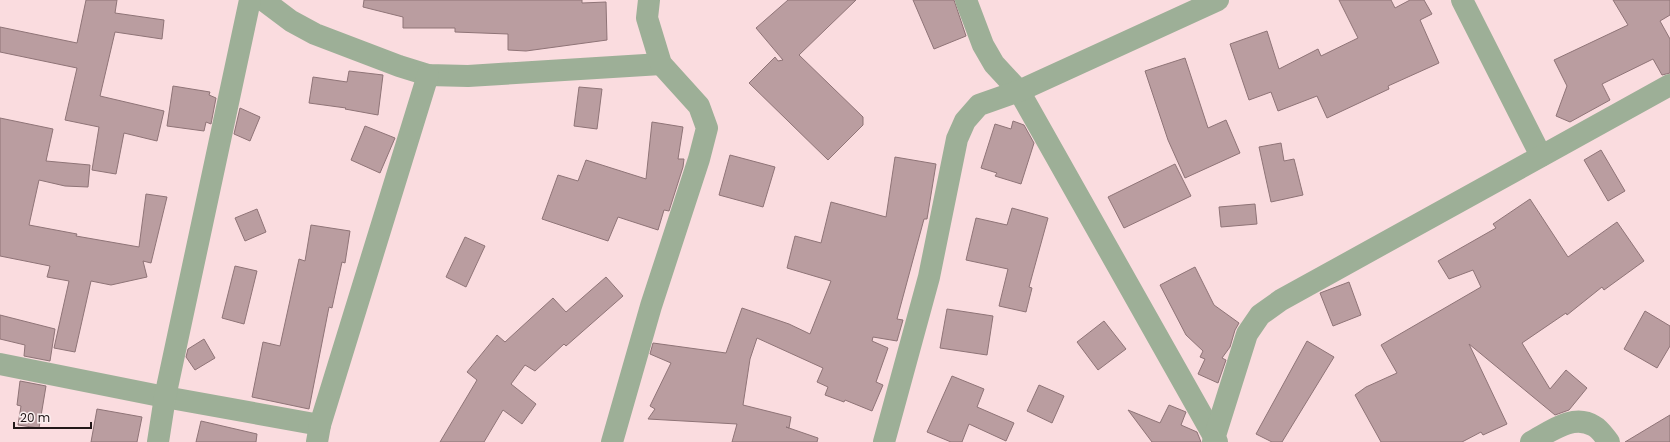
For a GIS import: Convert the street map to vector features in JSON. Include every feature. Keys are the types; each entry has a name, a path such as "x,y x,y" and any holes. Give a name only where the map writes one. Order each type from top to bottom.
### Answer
{"street":[{"path":"158,442 165,397 250,0"},
{"path":"264,0 291,21 315,34 428,75 468,76 661,64"},
{"path":"612,442 651,306 699,159 707,128 698,106 661,64 647,18 650,0"},
{"path":"966,0 983,45 994,64 1019,91 1215,440"},
{"path":"884,442 929,277 957,139 965,122 979,105 1019,91 1218,0"},
{"path":"1462,0 1541,156"},
{"path":"0,364 165,397 319,433 428,75"},
{"path":"1215,440 1247,334 1260,315 1281,300 1670,85"},
{"path":"1531,442 1570,422 1583,420 1596,426 1609,442"}],"building":[{"path":"86,0 117,0 115,13 164,20 162,39 115,32 100,96 164,111 157,141 124,133 116,174 92,170 99,127 65,120 77,68 0,52 0,27 77,43"},
{"path":"364,0 582,0 582,3 606,2 607,40 526,51 508,50 508,34 455,32 455,28 403,28 403,17 363,7"},
{"path":"788,0 856,0 799,55 863,117 863,125 828,160 749,83 775,57 778,61 783,60 756,28"},
{"path":"913,0 954,0 966,36 934,49"},
{"path":"1339,0 1391,0 1395,8 1410,0 1424,0 1432,14 1420,20 1439,63 1388,86 1389,89 1327,118 1317,96 1278,111 1271,92 1249,100 1230,44 1267,31 1279,69 1318,49 1321,56 1358,38"},
{"path":"1613,0 1670,0 1670,15 1660,21 1670,39 1670,73 1662,75 1653,59 1602,84 1610,100 1570,122 1556,116 1567,86 1554,60 1628,25"},
{"path":"1185,58 1208,128 1226,120 1240,153 1185,178 1168,140 1145,71"},
{"path":"349,71 383,75 378,115 345,109 346,108 309,103 313,77 347,82"},
{"path":"173,86 210,92 209,95 216,98 211,124 206,122 204,131 167,126"},
{"path":"579,87 602,89 597,129 574,126"},
{"path":"240,108 260,117 250,141 234,134"},
{"path":"0,118 53,129 46,161 90,165 88,187 65,186 39,180 29,225 77,234 76,236 139,247 146,194 167,197 151,263 143,261 147,277 111,285 91,281 75,352 54,348 69,281 47,277 50,266 0,256"},
{"path":"1013,121 1024,125 1034,143 1021,184 995,176 997,173 981,168 995,124 1011,129"},
{"path":"652,122 683,127 678,159 684,159 683,167 669,211 664,210 658,230 618,217 608,241 542,219 558,175 578,181 586,160 646,179"},
{"path":"365,126 395,138 380,173 351,160"},
{"path":"1281,143 1284,161 1294,159 1303,195 1271,202 1259,147"},
{"path":"1601,150 1625,191 1608,201 1584,160"},
{"path":"730,155 775,167 763,207 719,195"},
{"path":"895,157 936,164 927,219 924,219 897,319 903,320 897,341 873,337 872,341 888,348 876,382 883,385 872,411 845,400 844,402 825,395 828,387 817,382 823,368 757,338 750,359 743,405 791,417 789,428 786,427 818,438 817,442 732,442 737,424 648,419 655,409 650,406 671,363 650,354 653,343 726,353 742,308 789,324 810,334 831,281 787,268 795,236 821,243 831,202 886,217"},
{"path":"1175,164 1191,196 1124,228 1108,197"},
{"path":"1530,199 1568,257 1617,222 1644,261 1604,290 1602,287 1567,315 1566,313 1522,343 1550,389 1566,370 1587,388 1569,410 1555,415 1469,344 1507,424 1483,435 1481,432 1462,442 1381,442 1355,395 1366,387 1397,373 1381,345 1481,287 1473,270 1449,279 1438,261 1496,228 1493,224"},
{"path":"1255,204 1257,224 1221,227 1219,207"},
{"path":"1012,208 1048,218 1029,287 1032,288 1026,312 999,306 1008,269 966,260 976,218 1007,225"},
{"path":"257,209 266,232 245,241 235,218"},
{"path":"311,225 350,231 345,263 342,262 332,308 329,307 309,409 252,397 263,342 280,346 299,259 305,261"},
{"path":"465,237 485,246 466,287 446,277"},
{"path":"235,266 257,271 244,324 222,318"},
{"path":"1195,267 1214,305 1239,323 1235,330 1230,347 1222,358 1226,360 1218,383 1198,374 1205,359 1200,357 1203,351 1186,335 1160,285"},
{"path":"606,277 623,296 566,346 564,344 535,371 525,365 511,384 536,404 522,424 503,410 484,442 440,442 477,380 467,372 497,335 505,342 553,298 566,312"},
{"path":"1349,282 1361,315 1333,326 1320,293"},
{"path":"947,309 993,316 987,355 940,348"},
{"path":"1645,311 1670,326 1670,346 1657,368 1624,349"},
{"path":"0,315 55,329 50,361 24,356 25,345 0,339"},
{"path":"1104,321 1126,349 1098,370 1077,342"},
{"path":"204,339 215,358 195,370 186,357 188,349"},
{"path":"1307,341 1334,357 1282,442 1272,442 1256,434"},
{"path":"952,376 984,389 977,407 1014,423 1006,441 969,424 962,442 951,442 927,432"},
{"path":"20,381 46,386 39,428 18,425 21,406 17,405"},
{"path":"1039,385 1064,396 1052,423 1027,411"},
{"path":"1169,405 1186,412 1181,425 1197,432 1201,442 1152,442 1128,410 1160,423"},
{"path":"97,409 142,417 137,442 91,442"},
{"path":"1670,415 1670,442 1625,442"},
{"path":"201,421 257,434 256,442 196,442"}]}
